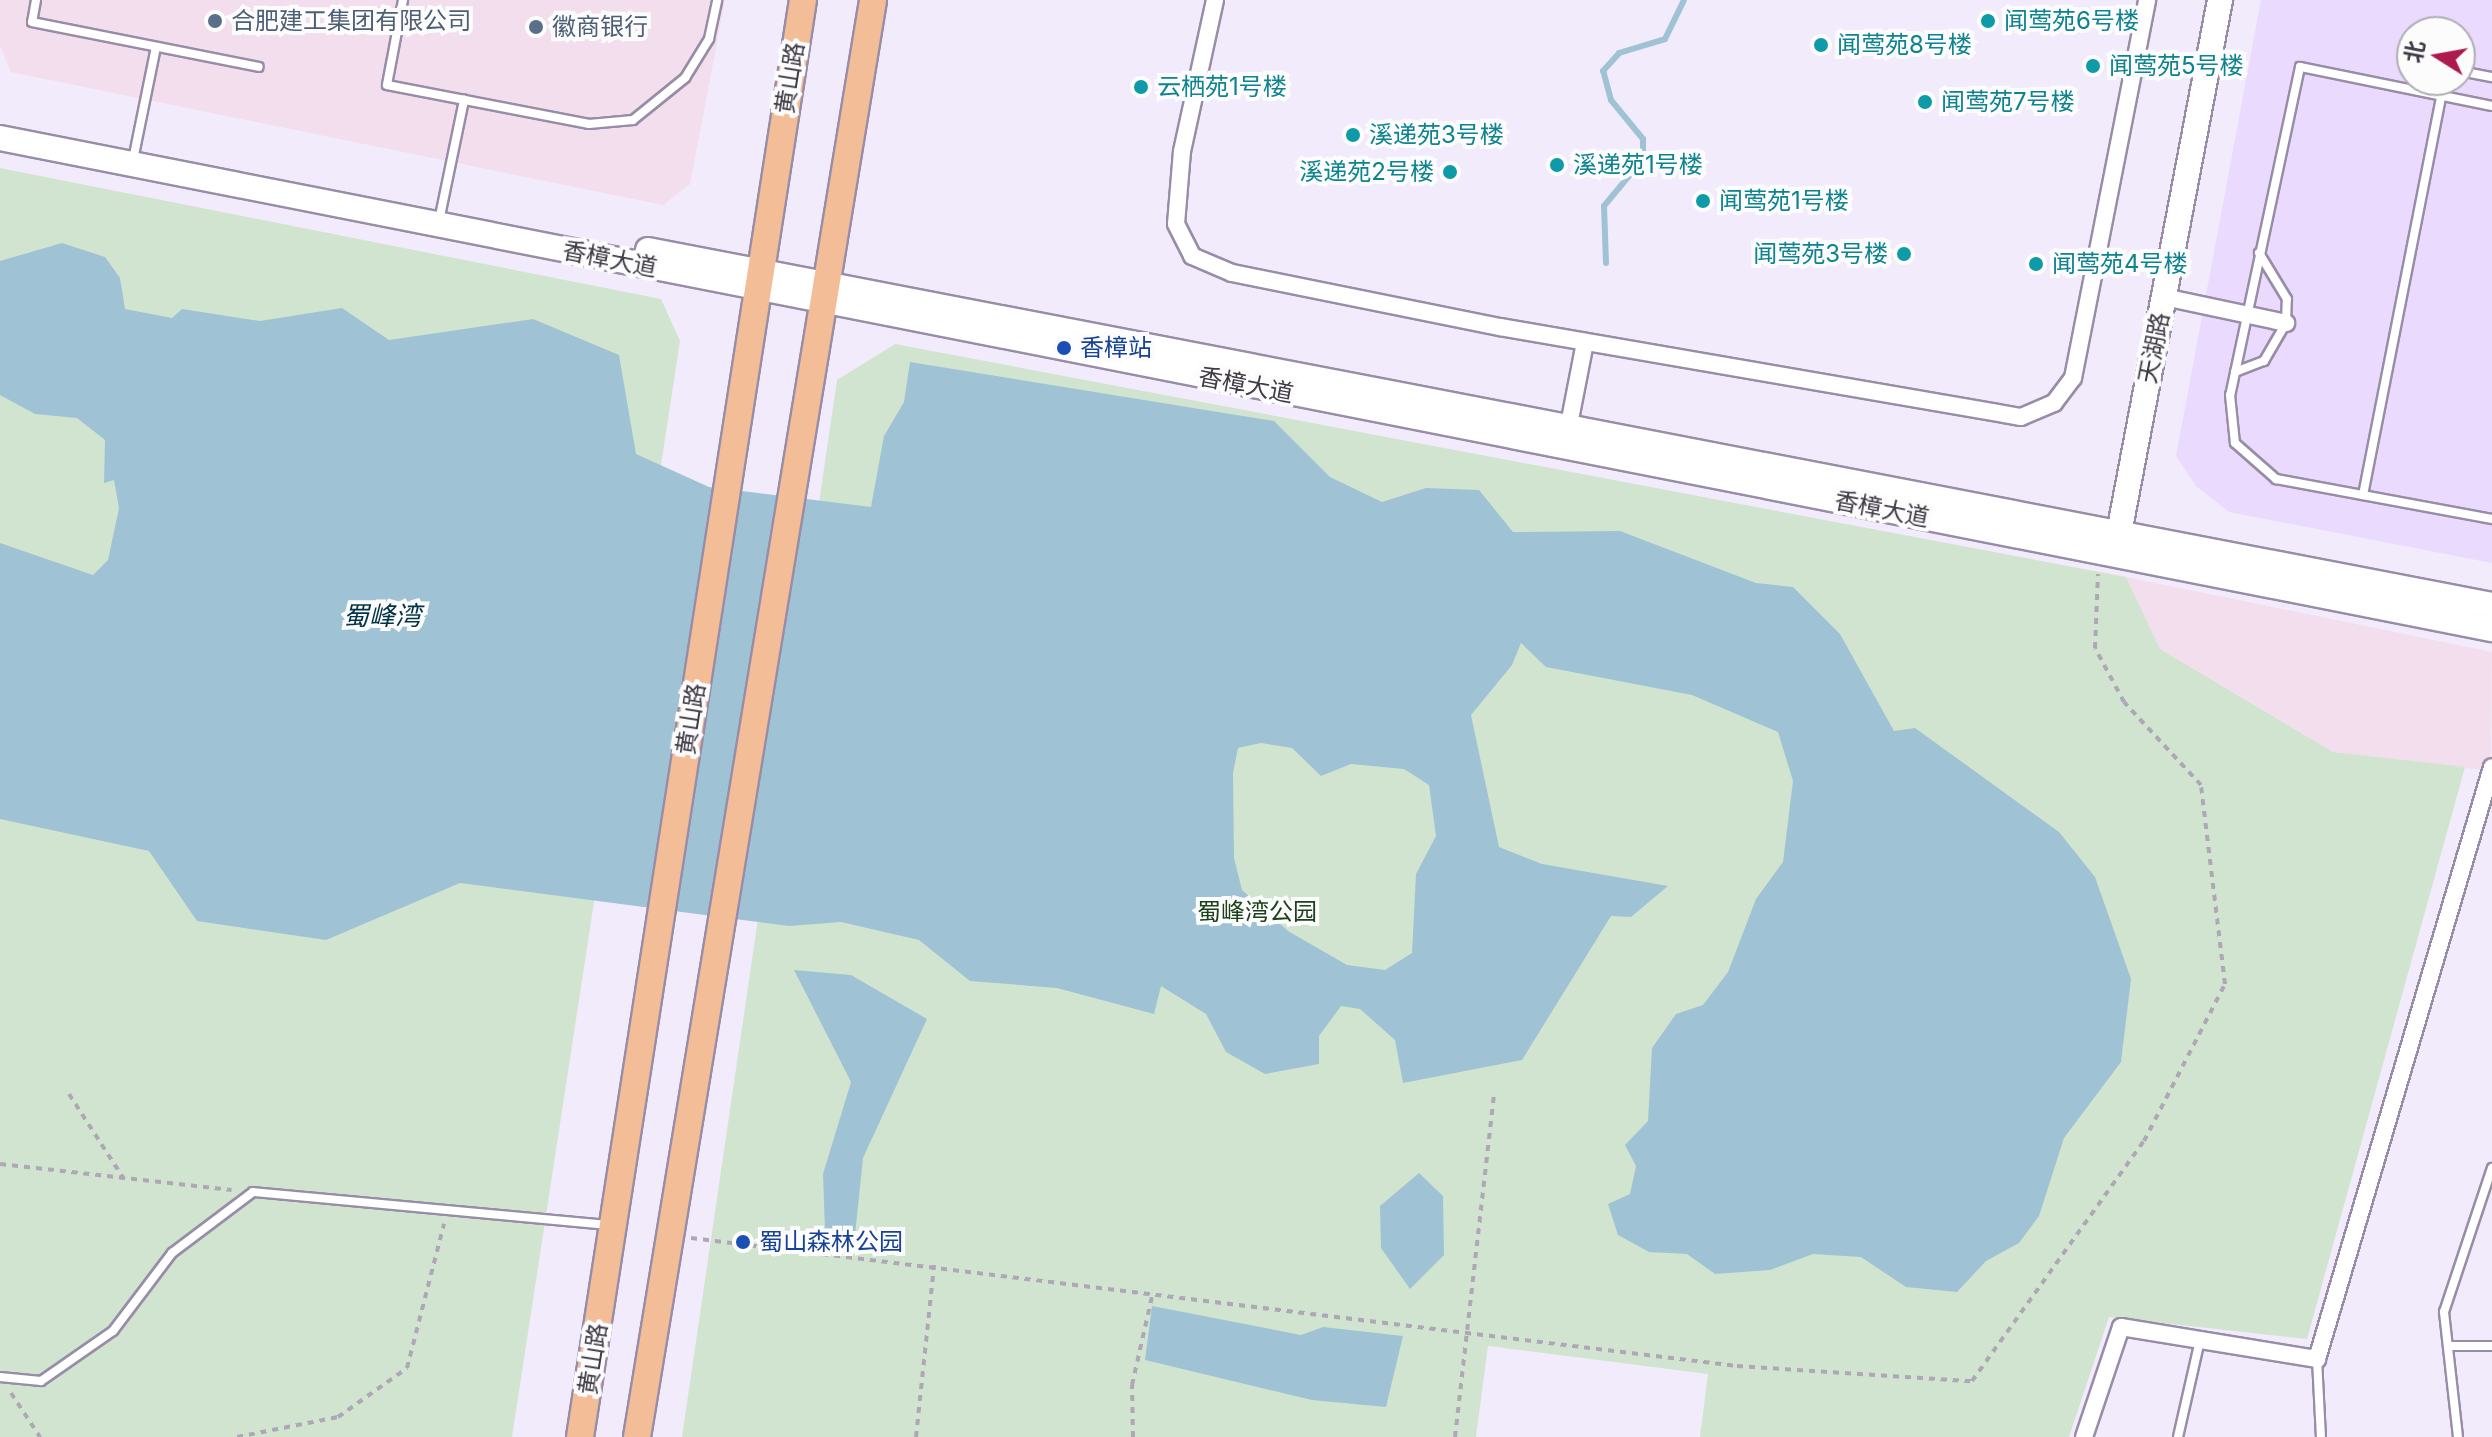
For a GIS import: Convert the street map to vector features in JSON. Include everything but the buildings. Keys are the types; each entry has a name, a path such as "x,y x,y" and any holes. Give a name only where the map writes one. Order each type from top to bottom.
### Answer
{"main road":[{"name":"黄山路","path":"580,1437 757,280 803,0"},
{"path":"637,1437 715,936 827,294 873,0"},
{"path":"562,1437 587,1396"}],"street":[{"path":"1215,0 1182,151 1176,224 1192,256 1232,273 1585,342 1952,410 2021,417 2054,403 2073,378 2147,0"},
{"name":"天湖路","path":"2111,546 2164,297 2220,0"},
{"name":"香樟大道","path":"0,127 133,159"},
{"name":"香樟大道","path":"0,138 133,159 1567,438 2111,546 2492,629"},
{"path":"2164,297 2286,323"},
{"path":"1567,438 1585,342"},
{"name":"香樟大道","path":"2111,546 2492,605"},
{"path":"2084,1437 2121,1327 2317,1359 2492,767"}],"lane":[{"path":"36,0 32,22 259,67"},
{"path":"403,0 387,85 589,124 633,120 685,78 709,39 717,0"},
{"path":"133,159 156,47"},
{"path":"2396,87 2300,67 2235,372 2235,443 2255,466 2276,479 2492,519"},
{"path":"2363,495 2441,96 2492,106"},
{"path":"439,218 464,100"},
{"path":"2235,372 2264,361 2286,323 2287,299 2259,253"},
{"path":"2458,1437 2444,1312 2492,1168"},
{"path":"0,1377 41,1381 113,1331 172,1253 253,1192 613,1225"},
{"path":"2178,1437 2200,1340"},
{"path":"2448,1346 2492,1346"},
{"path":"2317,1359 2321,1437"}],"path":[{"path":"668,1236 934,1265 1737,1366 1972,1381 2144,1141 2225,984 2201,785 2124,702 2095,648 2111,546"},
{"path":"69,1094 124,1179"},
{"path":"1455,1437 1494,1094"},
{"path":"0,1164 253,1192"},
{"path":"237,1437 338,1417 407,1368 448,1211"},
{"path":"916,1437 934,1265"},
{"path":"1133,1437 1132,1385 1153,1292"},
{"path":"0,1377 40,1437"}],"shaded area":[{"path":"0,0 725,0 690,184 663,205 11,72 0,46"},
{"path":"2261,0 2492,0 2492,563 2229,512 2196,486 2176,456"},
{"path":"2126,577 2492,652 2491,771 2333,752 2160,649"}],"green space":[{"path":"0,168 661,299 680,341 512,1437 0,1437"},
{"name":"蜀峰湾公园","path":"895,344 2126,577 2160,649 2333,752 2465,767 2307,1339 2109,1317 2069,1437 1700,1437 1708,1374 1488,1346 1476,1437 682,1437 837,380"}],"water":[{"name":"蜀峰湾","path":"62,243 105,257 120,278 125,309 172,318 182,309 260,321 342,308 389,340 533,319 619,355 636,454 709,487 871,507 884,436 904,402 910,362 1274,421 1330,477 1382,502 1426,488 1479,490 1513,532 1620,531 1756,583 1793,587 1840,634 1894,731 1915,728 2059,832 2095,877 2131,979 2121,1062 2064,1138 2039,1216 2019,1243 1986,1261 1957,1292 1906,1287 1861,1257 1813,1254 1770,1270 1715,1274 1687,1254 1649,1252 1618,1235 1608,1204 1630,1194 1636,1166 1625,1145 1648,1121 1652,1048 1676,1014 1703,1005 1728,972 1756,899 1783,862 1793,781 1778,732 1692,695 1546,667 1521,643 1512,665 1471,715 1499,847 1542,864 1668,886 1631,917 1611,916 1522,1060 1403,1083 1395,1040 1360,1009 1341,1006 1319,1036 1319,1064 1265,1074 1226,1052 1206,1014 1161,986 1154,1014 1057,988 970,981 919,940 841,922 789,926 460,883 326,940 197,921 149,851 0,819 0,543 93,575 108,560 119,508 114,480 104,483 105,440 77,418 35,414 0,395 0,261","holes":["1261,743 1292,748 1321,776 1351,764 1404,769 1429,785 1436,836 1416,874 1412,953 1385,970 1347,965 1288,931 1242,890 1234,858 1233,773 1238,748"]},
{"path":"794,970 851,975 927,1019 863,1158 855,1235 825,1231 823,1174 851,1082"},
{"path":"1419,1173 1443,1196 1444,1255 1410,1289 1381,1248 1380,1206"},
{"path":"1152,1306 1301,1335 1323,1327 1403,1336 1386,1407 1312,1400 1145,1360"}],"waterway":[{"path":"1606,263 1604,206 1643,159 1643,139 1611,100 1603,71 1619,53 1665,39 1684,0"}],"place":[{"name":"合肥建工集团有限公司","path":"215,21"},
{"name":"闻莺苑6号楼","path":"1988,21"},
{"name":"徽商银行","path":"536,27"},
{"name":"闻莺苑8号楼","path":"1821,45"},
{"name":"闻莺苑5号楼","path":"2093,66"},
{"name":"云栖苑1号楼","path":"1141,87"},
{"name":"闻莺苑7号楼","path":"1925,102"},
{"name":"溪递苑3号楼","path":"1353,135"},
{"name":"溪递苑1号楼","path":"1557,165"},
{"name":"溪递苑2号楼","path":"1450,172"},
{"name":"闻莺苑1号楼","path":"1703,201"},
{"name":"闻莺苑3号楼","path":"1904,254"},
{"name":"闻莺苑4号楼","path":"2036,264"},
{"name":"香樟站","path":"1064,348"},
{"name":"蜀山森林公园","path":"743,1242"}]}
